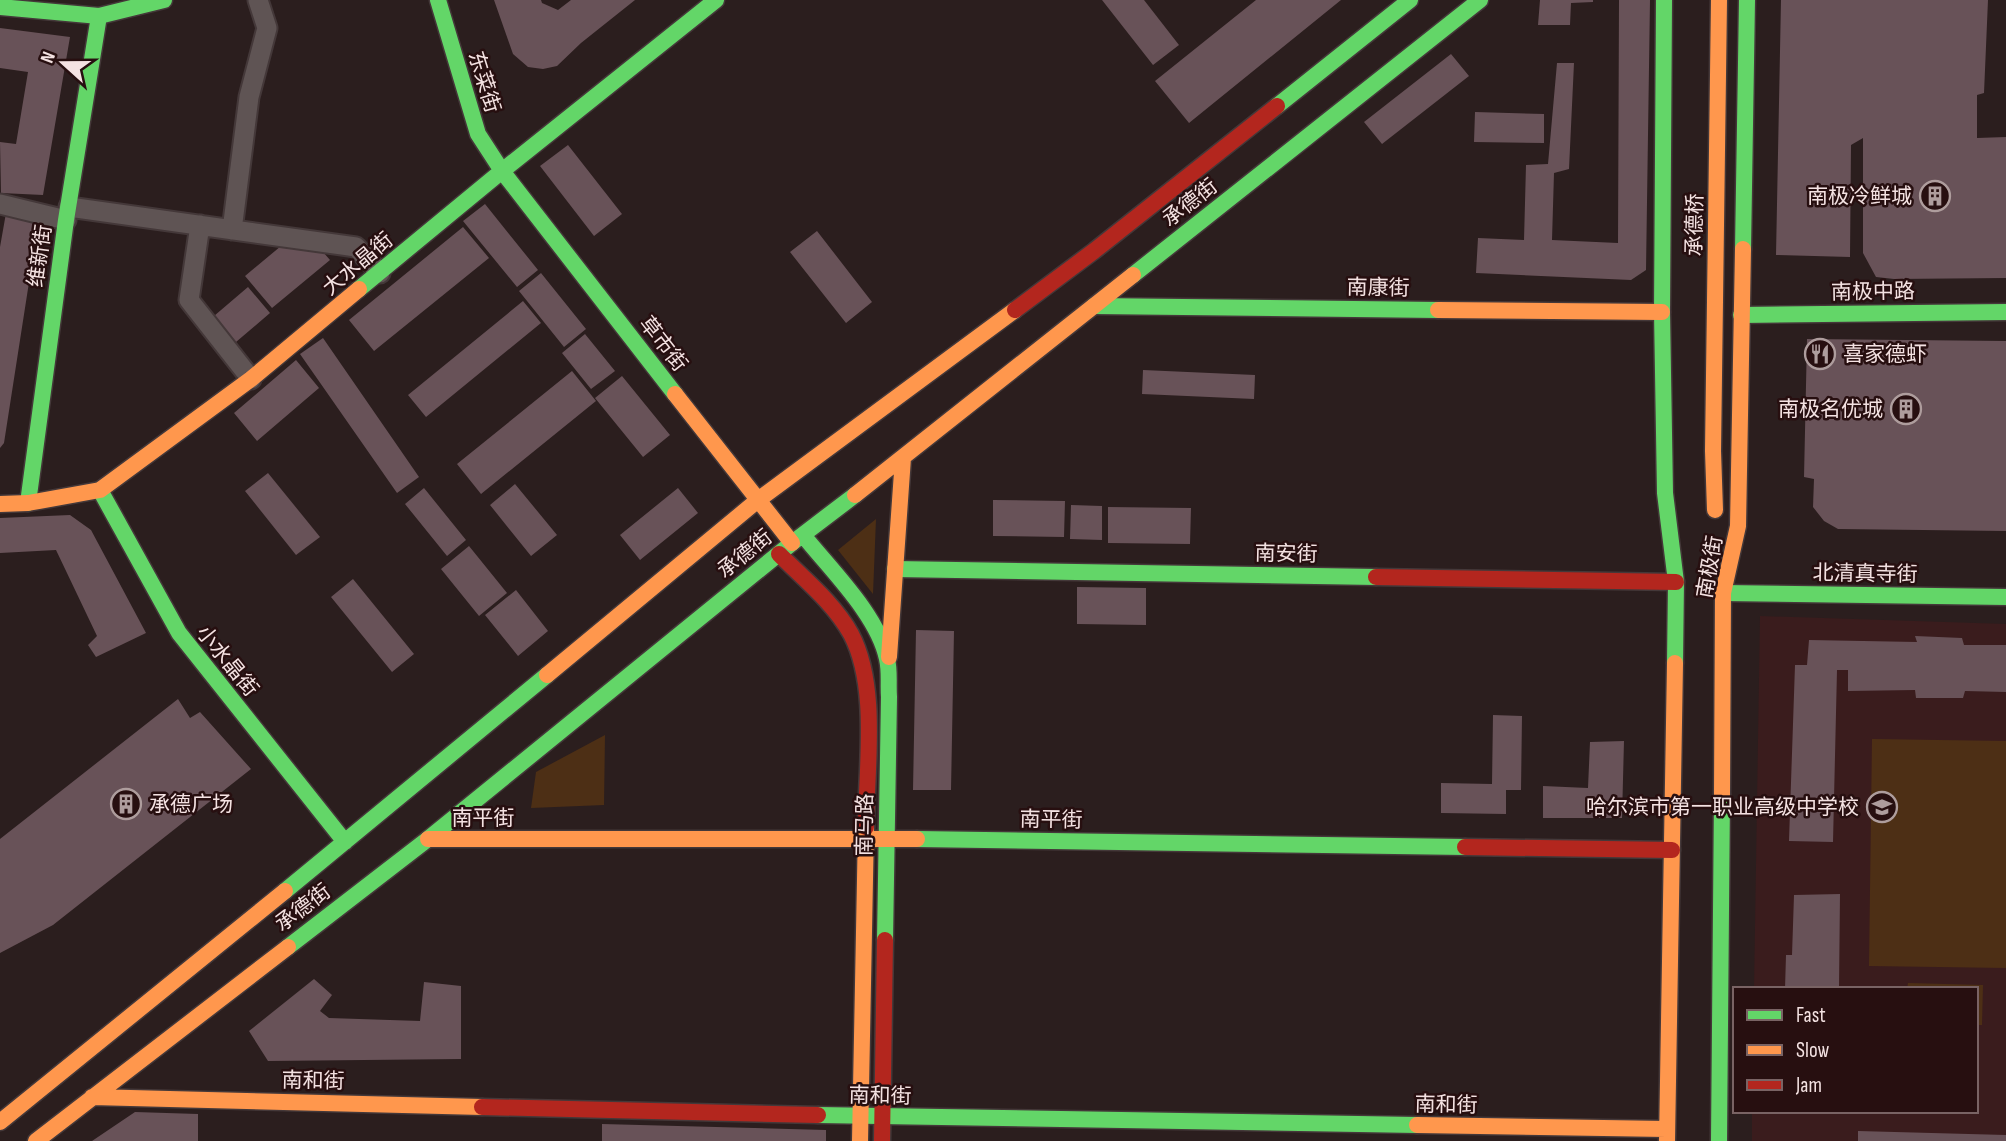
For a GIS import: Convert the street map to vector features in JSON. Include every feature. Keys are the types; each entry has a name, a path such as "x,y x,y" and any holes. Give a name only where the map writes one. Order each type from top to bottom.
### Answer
{"main road":[{"path":"0,6 51,6 99,16 164,0"},
{"name":"东菜街","path":"438,0 478,134 502,171"},
{"name":"大水晶街","path":"0,505 100,490 251,379 502,171 716,0"},
{"path":"0,1122 345,842 758,500 1094,251 1409,0"},
{"name":"承德街","path":"36,1141 428,839 779,554 1480,0"},
{"name":"南极街","path":"1664,0 1662,312 1665,493 1676,582 1666,1135"},
{"name":"承德桥","path":"1719,0 1713,451 1716,538 1723,593"},
{"name":"南极街","path":"1718,1141 1723,593 1738,526 1747,0"},
{"name":"维新街","path":"27,503 99,16"},
{"name":"草市街","path":"502,171 758,500 798,539"},
{"path":"903,394 1037,273"},
{"name":"南康街","path":"1094,306 1662,312"},
{"name":"南极中路","path":"1741,315 2006,312"},
{"path":"888,681 902,458"},
{"name":"小水晶街","path":"100,490 179,633 345,842"},
{"path":"1676,582 1683,499"},
{"name":"南马路","path":"798,539 865,615 887,658 882,1141"},
{"name":"南马路","path":"779,554 834,611 849,631 865,672 866,838 860,1141"},
{"name":"南安街","path":"895,569 1676,582"},
{"name":"北清真寺街","path":"1723,593 2006,597"},
{"name":"南平街","path":"428,839 866,838 1672,850"},
{"name":"南和街","path":"92,1097 1666,1135"}],"street":[{"path":"232,230 249,97 267,28 258,0"},
{"path":"0,204 68,214 200,225 356,247 380,273"},
{"path":"200,225 189,300 251,379"}],"shaded area":[{"path":"876,519 873,594 838,550"},
{"name":"哈尔滨市第一职业高级中学校","path":"1760,616 2006,624 2006,1141 1752,1141 1752,1113 1978,1113 1978,987 1754,987"},
{"path":"605,735 604,805 531,808 536,772"},
{"path":"1872,739 2006,741 2006,968 1869,966"},
{"path":"1908,983 1983,985 1982,1025 1978,1025 1978,987 1907,987"}],"building":[{"path":"494,0 541,0 558,10 571,0 635,0 557,66 543,69 528,67 513,54"},
{"path":"1102,0 1144,0 1179,45 1153,65"},
{"path":"1256,0 1341,0 1189,123 1155,81"},
{"path":"1540,0 1593,2 1571,3 1570,25 1538,25"},
{"path":"1619,0 1650,0 1646,270 1631,280 1476,273 1478,238 1524,240 1526,165 1548,164 1557,63 1574,63 1569,169 1554,173 1552,240 1618,243"},
{"path":"1781,0 1988,0 1984,93 1977,95 1977,138 2006,137 2006,278 1876,277 1863,253 1863,138 1851,145 1850,257 1776,255"},
{"path":"0,28 70,37 43,195 1,193 0,142 16,144 28,72 0,68"},
{"path":"1451,54 1469,76 1382,144 1364,122"},
{"path":"1475,112 1544,114 1544,143 1474,142"},
{"path":"568,145 622,214 594,236 540,166"},
{"path":"485,204 538,270 517,287 463,221"},
{"path":"6,213 39,218 4,443 0,448 0,247"},
{"path":"463,227 489,258 374,351 349,320"},
{"path":"817,231 872,302 846,323 790,252"},
{"path":"287,241 317,245 330,260 272,308 245,276"},
{"path":"541,273 586,329 564,347 519,291"},
{"path":"248,287 270,313 236,342 214,316"},
{"path":"523,301 541,323 426,417 408,395"},
{"path":"585,334 615,371 591,389 562,353"},
{"path":"323,338 419,477 397,493 300,354"},
{"name":"南极名优城","path":"1807,339 2006,341 2006,531 1838,529 1824,521 1813,507 1814,479 1804,477"},
{"path":"296,360 319,388 257,441 234,413"},
{"path":"1143,370 1255,375 1254,399 1142,394"},
{"path":"572,371 596,401 481,494 457,464"},
{"path":"622,376 670,435 643,457 595,398"},
{"path":"268,473 320,537 296,555 245,491"},
{"path":"515,484 557,535 531,556 490,505"},
{"path":"424,488 466,540 447,556 405,504"},
{"path":"678,488 698,513 640,560 620,535"},
{"path":"993,500 1065,501 1064,537 993,536"},
{"path":"1071,505 1102,506 1102,540 1070,539"},
{"path":"1108,507 1191,508 1190,544 1108,543"},
{"path":"70,515 91,530 146,633 96,657 88,645 97,636 56,550 0,553 0,518"},
{"path":"469,546 507,593 479,616 441,569"},
{"path":"353,579 414,654 392,672 331,597"},
{"path":"1077,587 1146,588 1146,625 1077,624"},
{"path":"516,590 548,631 518,656 485,615"},
{"path":"916,630 954,631 951,790 913,790"},
{"path":"1915,636 1962,638 1964,645 2006,645 2006,692 1965,691 1963,698 1916,698 1915,690 1848,691 1848,670 1837,670 1833,842 1789,841 1795,665 1807,665 1809,640 1917,642"},
{"name":"承德广场","path":"178,699 190,718 200,712 251,769 53,925 0,953 0,839"},
{"path":"1493,715 1522,716 1521,790 1506,790 1506,814 1441,813 1441,783 1492,784"},
{"path":"1624,741 1622,818 1543,818 1543,786 1588,788 1590,742"},
{"path":"1840,894 1839,987 1785,987 1786,955 1792,955 1794,895"},
{"path":"314,979 332,995 320,1011 329,1018 420,1021 424,982 461,986 461,1059 268,1061 249,1031"},
{"path":"135,1112 198,1114 198,1141 92,1141"},
{"path":"602,1124 826,1130 826,1141 602,1141"},
{"path":"1858,1131 2006,1135 2006,1141 1858,1141"}],"traffic: fast":[{"path":"0,7 99,16 164,0"},
{"path":"438,0 478,134 502,171 675,394"},
{"path":"359,289 716,0"},
{"path":"1277,106 1410,0"},
{"path":"1133,275 1480,0"},
{"path":"1664,0 1662,312 1665,493 1676,582 1675,663"},
{"path":"1743,249 1747,0"},
{"path":"28,503 66,220 99,16"},
{"path":"1094,306 1438,310"},
{"path":"1741,315 2006,312"},
{"path":"100,490 179,633 345,842"},
{"path":"288,947 428,839 792,543 855,495"},
{"path":"803,535 864,609 882,642 887,659 889,697 885,940"},
{"path":"895,569 1376,577"},
{"path":"1723,593 2006,597"},
{"path":"285,891 547,675"},
{"path":"1719,1141 1722,795"},
{"path":"917,839 1465,847"},
{"path":"818,1115 1417,1125"}],"traffic: slow":[{"path":"1715,510 1713,451 1719,0"},
{"path":"1722,795 1723,593 1738,526 1743,249"},
{"path":"855,495 1133,275"},
{"path":"0,504 28,503 100,490 251,379 359,289"},
{"path":"547,675 758,500 1015,310"},
{"path":"1438,310 1662,312"},
{"path":"675,394 792,543"},
{"path":"889,657 903,458"},
{"path":"1667,1141 1675,663"},
{"path":"860,1141 866,827"},
{"path":"428,839 917,839"},
{"path":"0,1122 285,891"},
{"path":"36,1141 288,947"},
{"path":"92,1097 482,1107"},
{"path":"1417,1125 1666,1129"}],"traffic: jam":[{"path":"1015,310 1277,106"},
{"path":"779,554 836,612 851,634 860,655 865,678 869,729 866,827"},
{"path":"1376,577 1676,582"},
{"path":"1465,847 1672,850"},
{"path":"882,1141 885,940"},
{"path":"482,1107 818,1115"}],"place":[{"name":"南极冷鲜城","path":"1935,196"},
{"name":"喜家德虾","path":"1820,354"},
{"name":"南极名优城","path":"1906,409"},
{"name":"承德广场","path":"126,804"},
{"name":"哈尔滨市第一职业高级中学校","path":"1882,807"}]}
